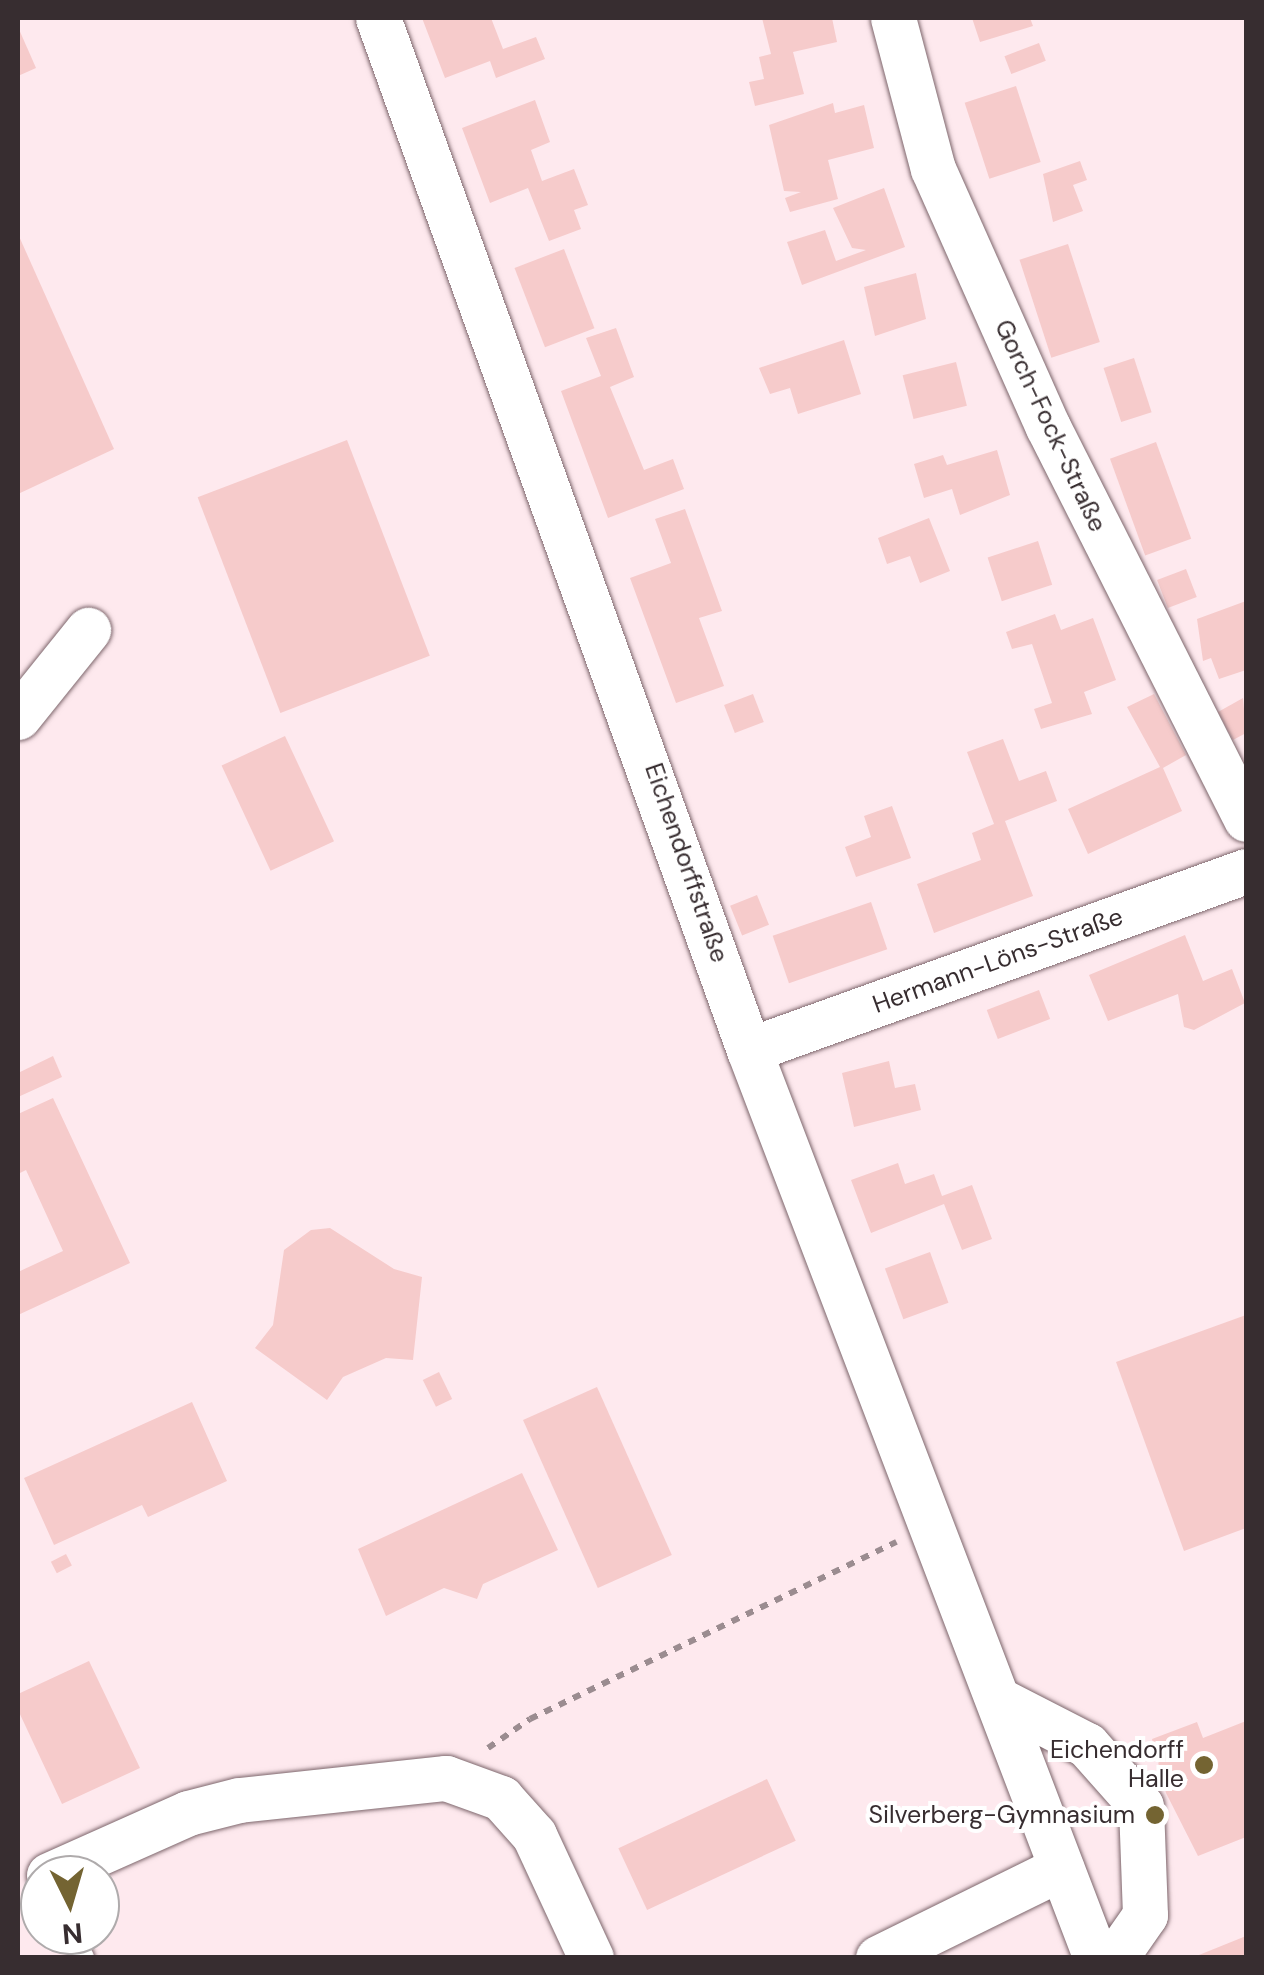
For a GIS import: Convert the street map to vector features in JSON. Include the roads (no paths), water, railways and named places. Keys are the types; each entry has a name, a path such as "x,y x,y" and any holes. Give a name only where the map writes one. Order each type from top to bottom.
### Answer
{"street":[{"name":"Eichendorffstraße","path":"378,18 750,1050 1005,1703 1096,1958"},
{"name":"Gorch-Fock-Straße","path":"893,18 933,169 1048,427 1246,819"},
{"path":"18,717 30,711 88,630"},
{"name":"Hermann-Löns-Straße","path":"750,1050 1246,871"},
{"path":"1005,1703 1086,1745 1140,1806 1145,1916 1115,1958"},
{"path":"94,1855 188,1813 240,1800 446,1778 501,1798 534,1835 591,1958"},
{"path":"878,1958 1061,1868"}],"place":[{"name":"Eichendorff Halle","path":"1204,1765"},
{"name":"Silverberg-Gymnasium","path":"1155,1815"}]}
